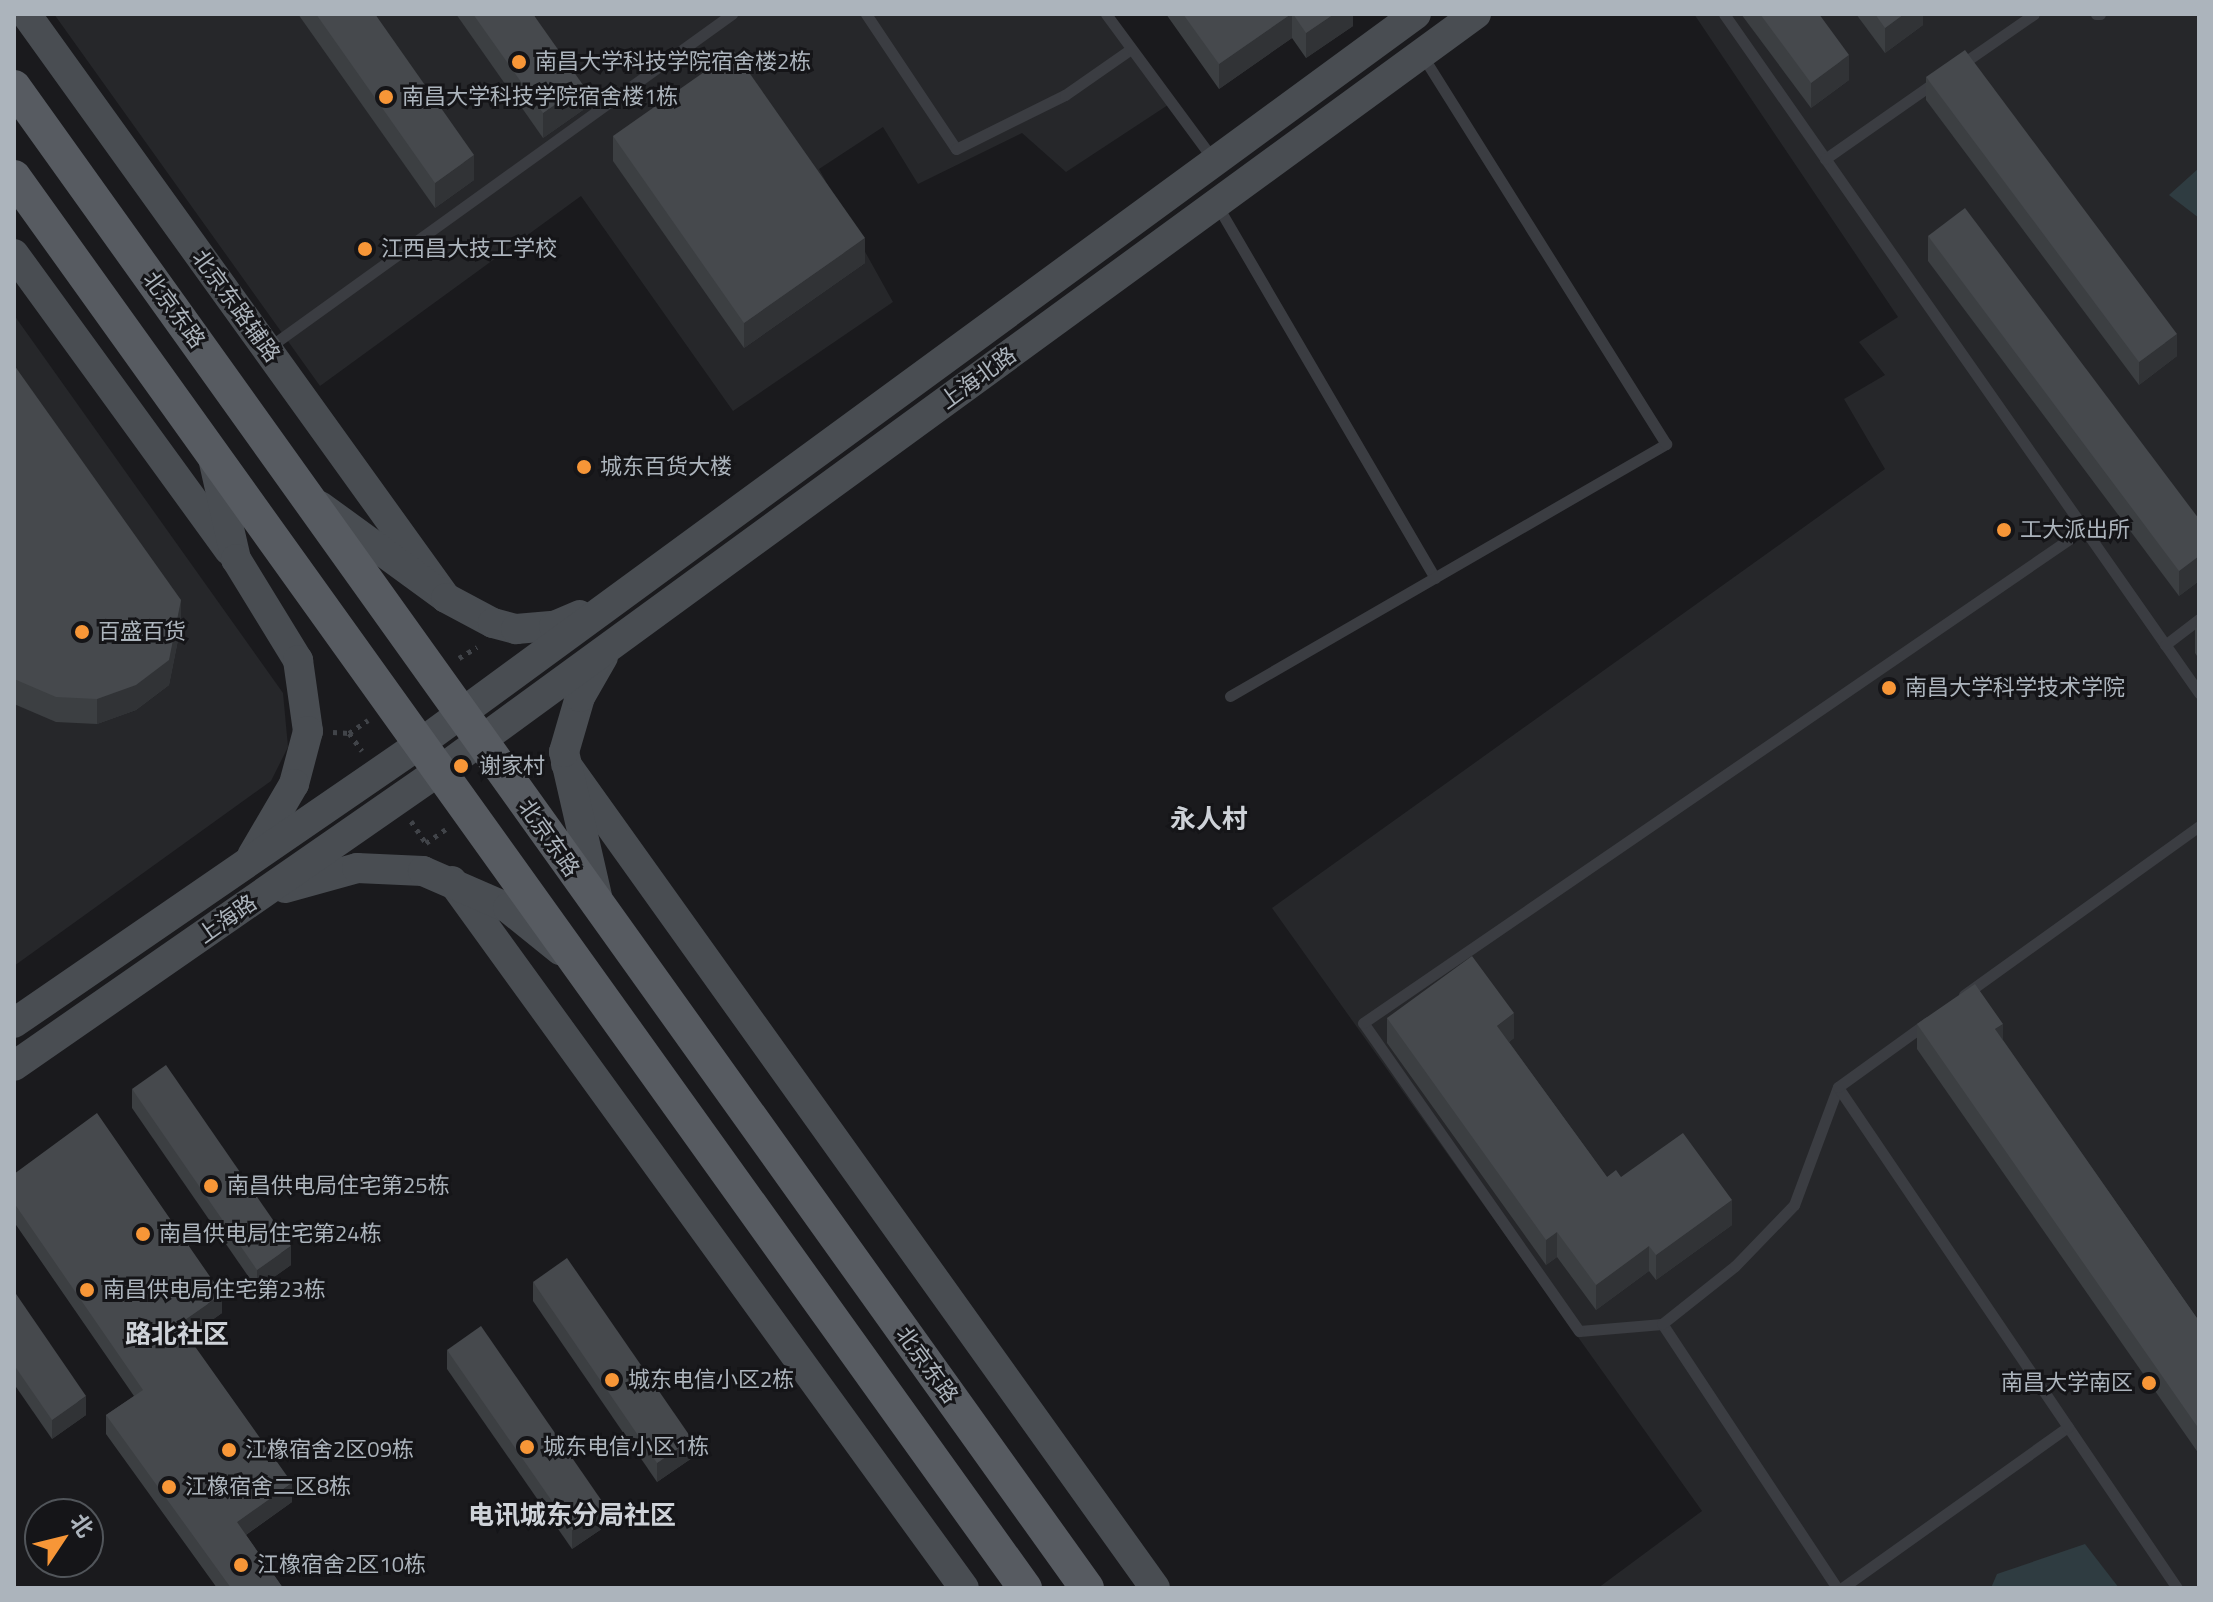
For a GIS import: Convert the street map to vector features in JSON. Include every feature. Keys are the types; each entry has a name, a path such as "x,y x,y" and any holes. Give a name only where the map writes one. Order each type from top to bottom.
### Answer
{"main road":[{"name":"北京东路辅路","path":"26,14 446,598"},
{"name":"上海北路","path":"428,758 462,712 1416,14"},
{"name":"上海北路","path":"428,758 480,741 1476,14"},
{"name":"北京东路","path":"14,87 1087,1588"},
{"path":"14,177 1025,1588"},
{"path":"14,254 236,559 298,660 308,731 294,784 245,867"},
{"path":"211,449 236,559"},
{"path":"308,498 446,598 516,629 554,626 619,598"},
{"path":"601,910 564,752 580,697 609,647"},
{"name":"上海路","path":"14,1023 245,867 428,758"},
{"name":"上海路","path":"14,1066 264,894 428,758"},
{"path":"566,764 1155,1588"},
{"path":"264,894 357,868 423,871 452,881 508,908 575,962"},
{"path":"452,881 964,1588"}],"lane":[{"path":"267,349 732,14"},
{"path":"866,14 956,149 1065,95 1131,49"},
{"path":"1106,14 1215,163"},
{"path":"1724,14 2199,693"},
{"path":"1825,159 2034,14"},
{"path":"1230,696 1666,444 1422,54"},
{"path":"1216,204 1435,578"},
{"path":"1941,1012 1838,1087 1794,1205 1735,1266 1662,1324 1579,1331 1363,1023 2084,529"},
{"path":"2165,645 2199,619"},
{"path":"1954,1003 2199,826"},
{"path":"1838,1087 2177,1588"},
{"path":"1662,1324 1840,1588 2068,1427"}],"shaded area":[{"name":"江西昌大技工学校","path":"54,14 1112,14 1174,101 1066,172 1022,133 918,184 883,127 819,169 893,302 733,411 581,196 320,386"},
{"name":"南昌大学科学技术学院","path":"1694,14 2199,14 2199,1588 1598,1588 1702,1511 1272,908 1885,469 1844,399 1885,375 1859,342 1898,317"},
{"path":"2199,168 2199,218 2169,195"},
{"path":"14,315 283,693 288,747 271,781 14,966"},
{"path":"2085,1544 2119,1588 1991,1588 1997,1574"}],"building":[{"name":"南昌大学科技学院宿舍楼1栋","path":"316,14 375,14 474,155 435,183"},
{"path":"473,14 533,14 583,85 543,113"},
{"path":"1183,14 1291,14 1219,64"},
{"path":"1293,14 1334,14 1306,33"},
{"path":"1760,14 1819,14 1849,55 1811,83"},
{"path":"1875,14 1904,14 1885,28"},
{"path":"1965,50 2177,334 2139,362 1926,77"},
{"path":"734,51 865,238 744,323 613,136"},
{"path":"1965,208 2199,519 2199,556 2179,571 1928,236"},
{"path":"14,365 181,600 169,660 136,685 97,699 56,697 14,679"},
{"path":"1472,956 1514,1013 1497,1026 1607,1177 1616,1170 1621,1177 1683,1133 1732,1200 1656,1255 1649,1246 1596,1285 1557,1232 1546,1240 1387,1018"},
{"path":"1975,984 2003,1024 1995,1029 2199,1321 2199,1429 1917,1024"},
{"name":"南昌供电局住宅第25栋","path":"166,1065 291,1246 257,1270 132,1089"},
{"path":"97,1113 222,1294 179,1324 292,1483 237,1522 283,1588 231,1588 106,1415 143,1390 14,1203 14,1174"},
{"name":"城东电信小区2栋","path":"567,1258 692,1439 657,1463 533,1282"},
{"path":"14,1291 86,1396 52,1420 14,1365"},
{"name":"城东电信小区1栋","path":"481,1326 606,1507 572,1530 447,1350"}],"place":[{"name":"南昌大学科技学院宿舍楼2栋","path":"519,62"},
{"name":"南昌大学科技学院宿舍楼1栋","path":"386,97"},
{"name":"江西昌大技工学校","path":"365,249"},
{"name":"城东百货大楼","path":"584,467"},
{"name":"工大派出所","path":"2004,530"},
{"name":"百盛百货","path":"82,632"},
{"name":"南昌大学科学技术学院","path":"1889,688"},
{"name":"谢家村","path":"461,766"},
{"name":"南昌供电局住宅第25栋","path":"211,1186"},
{"name":"南昌供电局住宅第24栋","path":"143,1234"},
{"name":"南昌供电局住宅第23栋","path":"87,1290"},
{"name":"城东电信小区2栋","path":"612,1380"},
{"name":"南昌大学南区","path":"2149,1383"},
{"name":"城东电信小区1栋","path":"527,1447"},
{"name":"江橡宿舍2区09栋","path":"229,1450"},
{"name":"江橡宿舍二区8栋","path":"169,1487"},
{"name":"江橡宿舍2区10栋","path":"241,1565"}],"district":[{"name":"永人村","path":"1209,819"},
{"name":"路北社区","path":"177,1334"},
{"name":"电讯城东分局社区","path":"572,1515"}]}
